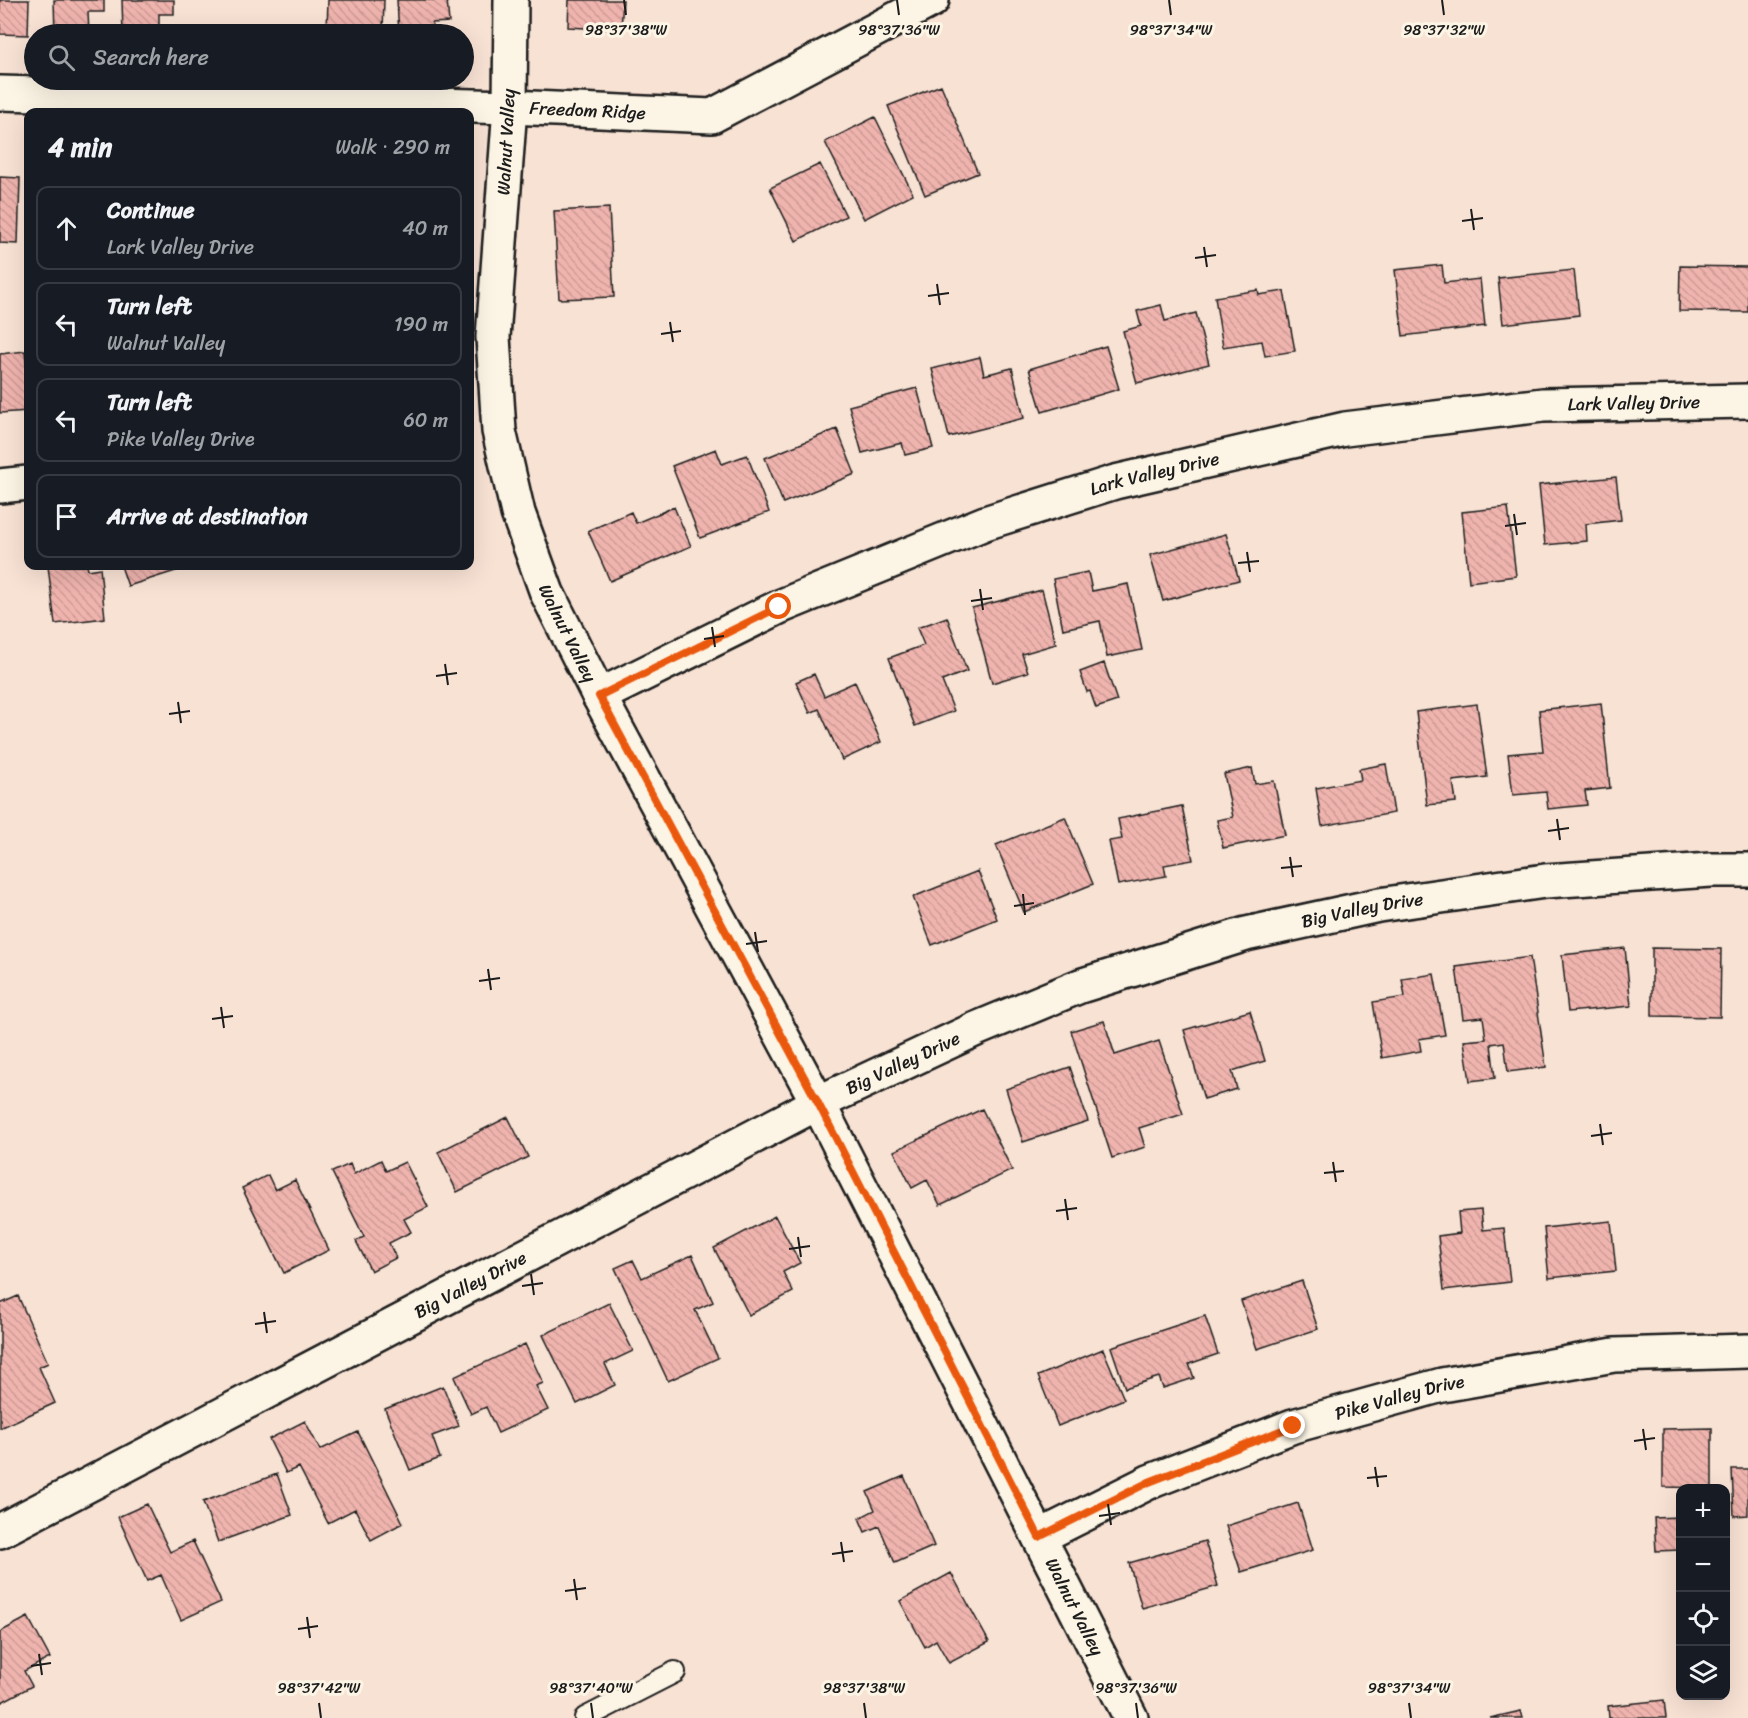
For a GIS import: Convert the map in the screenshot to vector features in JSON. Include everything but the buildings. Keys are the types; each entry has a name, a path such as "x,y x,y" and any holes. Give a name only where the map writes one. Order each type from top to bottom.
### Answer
{"street":[{"name":"Walnut Valley","path":"511,0 510,107 493,337 499,430 518,513 547,593 599,696 818,1103 1131,1718"},
{"name":"Freedom Ridge","path":"0,93 278,106 510,107 712,116 932,0"},
{"name":"Lark Valley Drive","path":"599,696 779,607 985,523 1115,482 1357,428 1543,405 1748,401"},
{"path":"0,486 24,483"},
{"name":"Big Valley Drive","path":"0,1531 818,1103 976,1029 1080,987 1246,934 1379,905 1545,881 1711,870 1748,870"},
{"name":"Pike Valley Drive","path":"1039,1537 1149,1482 1293,1426 1442,1385 1614,1355 1748,1351"}],"lane":[{"path":"585,1718 675,1672"}],"route":[{"path":"779,607 599,696 818,1103 1039,1537 1149,1482 1293,1426"}]}
